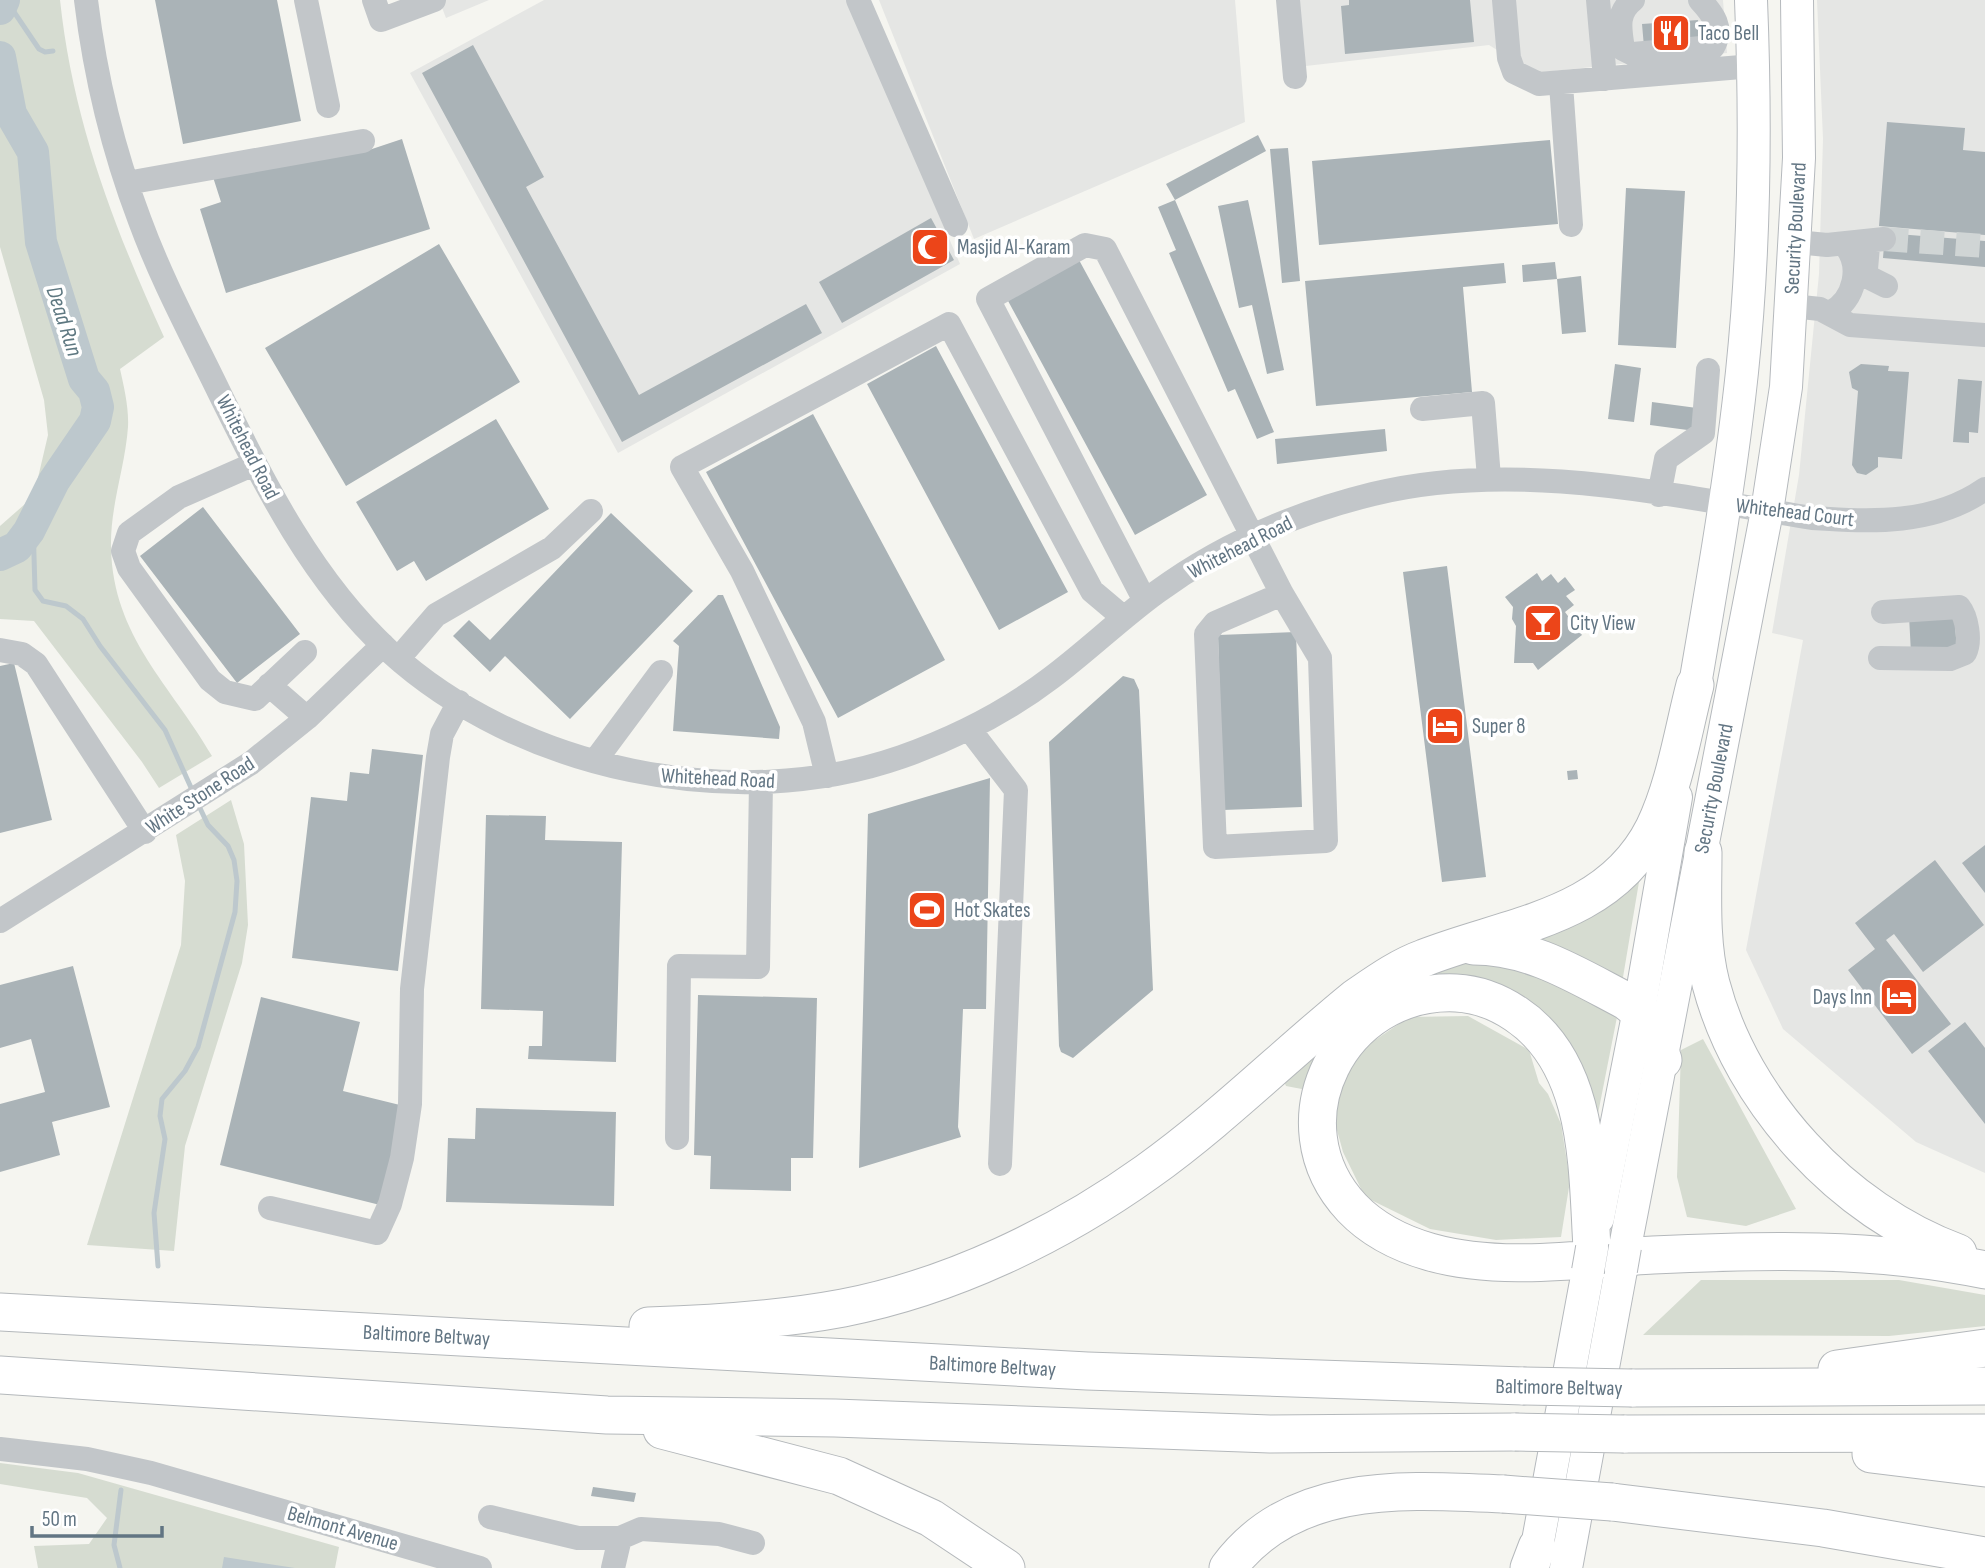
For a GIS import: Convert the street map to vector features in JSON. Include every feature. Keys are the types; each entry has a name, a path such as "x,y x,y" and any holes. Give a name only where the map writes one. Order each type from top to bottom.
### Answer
{"highway":[{"path":"441,1335 739,1323 845,1307 902,1293 965,1271 1020,1246 1148,1172 1355,998 1422,959 1568,911 1596,895 1619,875 1640,851 1655,827 1695,685"},
{"path":"1703,852 1705,948 1710,983 1723,1021 1744,1066 1768,1103 1817,1160 1861,1198 1935,1243 1985,1263"},
{"path":"1458,946 1490,946 1535,955 1626,1001 1639,1010 1654,1030 1663,1060"},
{"path":"1606,1259 1586,1153 1572,1089 1556,1057 1524,1019 1483,998 1435,992 1409,997 1384,1007 1361,1023 1343,1044 1330,1067 1322,1093 1319,1138 1335,1185 1351,1208 1372,1226 1405,1243 1430,1252 1485,1262 1793,1249 1851,1251 1927,1259 1985,1270"},
{"name":"Baltimore Beltway","path":"0,1312 1087,1371 1688,1389 1985,1387"},
{"path":"1688,1389 1985,1348"},
{"path":"0,1375 607,1415 835,1418 1270,1434 1985,1433"},
{"path":"607,1415 839,1476 931,1518 1006,1568"},
{"path":"1717,1435 1985,1468"},
{"path":"1228,1568 1262,1532 1287,1518 1340,1498 1409,1490 1612,1502 1796,1524 1985,1556"}],"main road":[{"name":"Security Boulevard","path":"1566,1568 1639,1010 1725,504 1734,436 1751,224 1751,0"},
{"name":"Security Boulevard","path":"1533,1561 1606,1259 1663,1060 1767,511 1786,387 1796,242 1799,158 1797,0"}],"street":[{"name":"Whitehead Road","path":"86,0 102,92 127,183 163,276 254,464 316,566 390,652 458,702 527,736 595,761 657,776 761,782 827,776 895,759 970,730 1053,677 1145,601 1191,569 1254,535 1334,504 1374,494 1445,480 1489,478 1572,482 1725,504"},
{"path":"306,0 328,106"},
{"path":"373,0 381,20 434,0"},
{"path":"858,0 956,225"},
{"path":"1288,0 1295,77"},
{"path":"1504,0 1509,58 1514,72 1539,84 1753,66"},
{"path":"1598,0 1605,79"},
{"path":"1633,0 1623,8 1620,20 1623,49 1633,54 1713,47 1718,29 1712,13 1700,0"},
{"path":"1561,83 1571,225"},
{"path":"127,183 363,141"},
{"path":"1796,242 1843,244 1878,239 1866,269 1868,277 1886,286 1852,284"},
{"path":"1830,313 1849,299 1852,284 1852,256 1843,244"},
{"path":"1145,601 988,299 1085,245 1105,249 1282,594 1320,658 1326,841 1215,847 1206,634 1215,623 1282,594"},
{"path":"1792,306 1830,313 1850,325 1985,335"},
{"path":"827,776 814,722 742,571 682,467 949,324 1092,591 1124,618"},
{"path":"1703,433 1701,369 1741,373"},
{"path":"1422,409 1483,403 1489,478"},
{"path":"1659,495 1666,459 1703,433 1734,436"},
{"path":"254,464 179,496 129,533 123,551 129,568 210,680 225,692 255,699 305,652"},
{"name":"Whitehead Court","path":"1725,504 1839,520 1911,519 1941,512 1985,489"},
{"name":"White Stone Road","path":"0,922 251,763 436,615 551,548 592,511"},
{"path":"1880,658 1950,659 1965,653 1968,647 1965,614 1959,607 1883,612"},
{"path":"0,650 22,654 36,664 145,832"},
{"path":"595,761 661,671"},
{"path":"269,685 307,718"},
{"path":"270,1208 377,1233 390,1204 402,1158 410,1104 412,989 438,757 442,734 458,702"},
{"path":"970,730 1016,790 1000,1164"},
{"path":"677,1138 679,965 758,967 761,782"},
{"name":"Belmont Avenue","path":"0,1449 87,1459 151,1473 480,1568"},
{"path":"490,1517 578,1538 620,1538 641,1529 719,1534 753,1543"},
{"path":"613,1568 620,1538"}],"shaded area":[{"path":"0,0 60,0 66,45 85,131 128,255 164,337 120,369 128,427 111,532 114,580 133,634 212,756 159,788 34,621 0,619 0,526 25,504 37,482 48,435 44,400 0,247"},
{"path":"439,0 489,0 446,18"},
{"path":"544,0 847,0 960,264 618,453 410,73"},
{"path":"879,0 1235,0 1245,122 974,239"},
{"path":"1291,0 1723,0 1727,53 1534,73 1489,45 1297,67"},
{"path":"1817,0 1985,0 1985,1173 1916,1142 1783,1029 1746,950 1803,640 1772,633 1799,475 1819,274 1823,139"},
{"path":"231,800 244,844 248,925 242,963 185,1146 174,1251 87,1245 181,945 185,881 176,835"},
{"path":"1640,876 1621,989 1512,941"},
{"path":"1501,958 1618,1012 1593,1139 1557,1038 1427,985 1307,1090 1286,1086 1280,1072 1435,964"},
{"path":"1468,1016 1529,1050 1539,1083 1548,1094 1561,1124 1570,1181 1561,1237 1496,1240 1430,1229 1365,1197 1343,1152 1332,1112 1353,1055 1409,1017"},
{"path":"1703,1039 1796,1209 1746,1226 1687,1217 1677,1177 1681,1050"},
{"path":"1701,1280 1899,1280 1985,1295 1985,1326 1889,1336 1643,1335"},
{"path":"0,1463 78,1473 339,1547 335,1568 38,1568 34,1546 89,1544 107,1518 87,1498 0,1484"},
{"path":"224,1557 295,1568 222,1568"}],"building":[{"path":"155,0 277,0 301,121 183,144"},
{"path":"1349,0 1470,0 1474,42 1345,54 1341,6 1349,5"},
{"name":"Taco Bell","path":"1698,20 1700,43 1644,47 1642,24"},
{"path":"473,45 544,177 526,187 639,395 806,304 822,333 622,442 422,73"},
{"path":"1887,122 1965,128 1963,150 1985,152 1985,235 1879,226"},
{"path":"1258,135 1266,151 1175,200 1166,184"},
{"path":"402,139 430,229 226,293 200,209 221,202 213,177 366,151"},
{"path":"1550,140 1558,224 1319,245 1312,161"},
{"path":"1288,148 1300,281 1282,283 1270,149"},
{"path":"1626,188 1685,191 1676,348 1618,345"},
{"path":"1175,200 1274,432 1257,439 1235,389 1228,392 1169,253 1176,250 1158,207"},
{"path":"1248,200 1284,370 1267,374 1252,305 1239,308 1218,206"},
{"path":"931,218 954,260 842,323 819,282"},
{"path":"1885,233 1985,241 1985,267 1883,258"},
{"path":"439,244 520,382 346,486 265,348"},
{"path":"1079,260 1207,495 1135,535 1007,299"},
{"path":"1555,262 1557,279 1523,282 1522,265"},
{"path":"1504,263 1506,283 1463,287 1472,392 1316,406 1305,281"},
{"path":"1581,276 1586,332 1562,334 1557,279"},
{"path":"936,346 1068,592 999,630 867,384"},
{"path":"1615,364 1641,368 1634,422 1608,419"},
{"path":"1861,364 1889,366 1888,371 1909,372 1902,459 1878,457 1878,467 1866,475 1857,473 1852,465 1858,391 1852,388 1849,372"},
{"path":"1958,379 1982,381 1978,433 1969,432 1969,443 1953,442"},
{"path":"1652,402 1697,408 1695,431 1650,425"},
{"path":"813,414 945,660 838,718 706,472"},
{"path":"496,419 549,509 426,581 414,561 397,571 356,502"},
{"path":"1385,429 1387,451 1277,464 1275,439"},
{"path":"203,507 300,634 237,683 140,556"},
{"path":"611,513 693,591 570,719 505,656 490,672 453,636 469,620 490,640"},
{"name":"Super 8","path":"1447,566 1486,877 1442,882 1403,572"},
{"name":"City View","path":"1537,573 1542,581 1551,574 1558,583 1565,577 1575,590 1566,596 1574,605 1565,612 1582,635 1538,670 1533,663 1514,663 1516,626 1512,619 1513,607 1505,597"},
{"path":"718,595 723,595 780,727 779,739 673,731 679,646 673,641"},
{"path":"1954,613 1957,650 1911,653 1909,616"},
{"path":"1296,632 1302,807 1223,810 1218,635"},
{"path":"14,663 52,820 0,833 0,666"},
{"path":"1123,676 1134,679 1139,690 1153,990 1073,1058 1061,1052 1059,1046 1049,742"},
{"path":"372,749 423,755 398,971 292,958 311,797 347,801 350,772 369,774"},
{"path":"1577,770 1578,779 1568,780 1567,771"},
{"name":"Hot Skates","path":"990,778 986,1009 963,1009 958,1127 961,1137 859,1168 868,814"},
{"path":"486,815 546,816 545,840 622,842 616,1062 528,1059 529,1046 542,1046 543,1011 481,1009"},
{"path":"1985,845 1985,893 1962,863"},
{"path":"1935,860 1984,925 1923,972 1894,934 1886,940 1951,1024 1912,1054 1848,970 1875,949 1855,923"},
{"path":"73,966 110,1107 52,1122 60,1155 0,1172 0,1104 45,1092 31,1039 0,1048 0,985"},
{"path":"698,995 817,998 813,1158 791,1158 791,1191 710,1189 711,1156 694,1155"},
{"path":"261,997 360,1022 343,1091 404,1106 380,1205 220,1165"},
{"path":"1965,1022 1985,1048 1985,1124 1928,1051"},
{"path":"476,1108 616,1112 614,1206 446,1202 448,1138 475,1139"},
{"path":"593,1487 636,1493 634,1502 591,1496"}],"waterway":[{"name":"Dead Run","path":"0,9 4,0"},
{"path":"6,0 39,49 45,52 53,51"},
{"name":"Dead Run","path":"0,57 11,114 33,152 41,242 84,379 94,391 98,407 95,421 54,481 29,531 17,547 0,555"},
{"path":"33,522 35,590 43,601 66,606 83,619 100,646 165,730 193,792"},
{"path":"158,1266 154,1213 165,1139 160,1116 162,1099 185,1071 198,1047 235,912 237,881 234,860 228,846 208,825 198,804"},
{"path":"120,1568 114,1545 121,1490"}],"tunnel":[{"path":"1884,239 1985,246"}],"place":[{"name":"Taco Bell","path":"1671,33"},
{"name":"Masjid Al-Karam","path":"930,247"},
{"name":"City View","path":"1543,623"},
{"name":"Super 8","path":"1445,726"},
{"name":"Hot Skates","path":"927,910"},
{"name":"Days Inn","path":"1899,997"}]}
